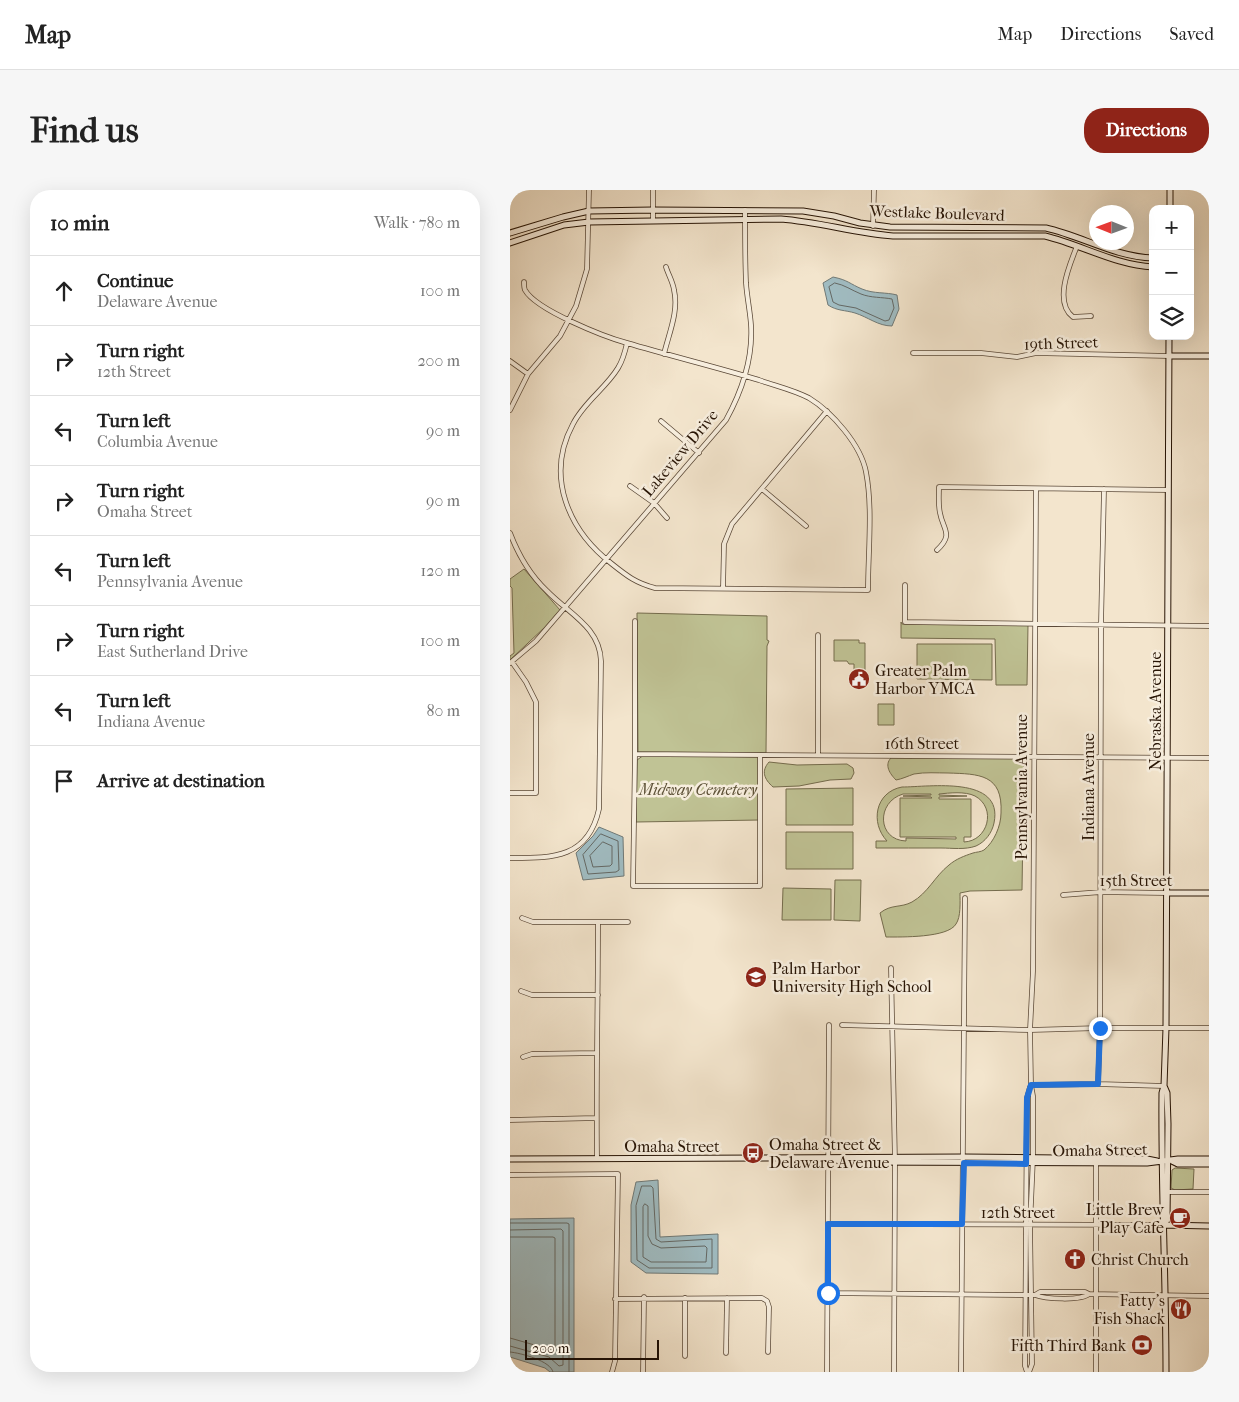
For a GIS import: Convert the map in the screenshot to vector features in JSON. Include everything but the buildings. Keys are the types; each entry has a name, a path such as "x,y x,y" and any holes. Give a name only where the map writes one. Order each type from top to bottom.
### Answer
{"street":[{"path":"510,410 528,374 560,336 570,319 580,294 587,269 589,190"},
{"path":"653,190 653,220"},
{"path":"873,226 874,190"},
{"path":"1170,190 1170,205"},
{"name":"Westlake Boulevard","path":"510,233 563,216 589,211 745,210 810,212 873,226 1046,228 1134,257 1149,258"},
{"name":"Lakeview Drive","path":"511,662 536,641 726,420 742,388 750,351 751,326 746,285 745,210"},
{"name":"Westlake Boulevard","path":"510,243 564,225 589,222 782,219 892,236 1045,236 1133,265 1149,267"},
{"path":"945,228 945,237"},
{"path":"1008,228 1008,236"},
{"path":"1080,238 1066,276 1064,304 1068,313 1073,317 1091,316"},
{"path":"1133,265 1134,257"},
{"path":"664,354 676,302 674,288 666,267"},
{"path":"524,282 526,290 537,302 592,332 744,376 809,398 827,411 848,435 866,470 869,496 868,590 655,588 639,584 606,560 583,536 569,513 564,495 562,455 572,425 583,409 618,369 627,343"},
{"name":"Nebraska Avenue","path":"1166,1372 1162,1093 1164,1086 1166,1028 1169,340"},
{"name":"19th Street","path":"913,353 981,353 1017,357 1036,353 1209,356"},
{"path":"510,361 528,374"},
{"path":"723,588 724,544 730,528 827,411"},
{"path":"661,421 699,453"},
{"path":"630,486 654,502 668,518"},
{"path":"937,550 947,536 947,530 939,509 939,487 1168,490"},
{"name":"Pennsylvania Avenue","path":"1028,1372 1025,1366 1026,1295 1028,1225 1033,1161 1030,1030 1033,971 1036,488"},
{"path":"762,489 806,526"},
{"name":"Indiana Avenue","path":"1098,1084 1101,892 1101,624 1104,489"},
{"path":"510,533 521,556 536,580 593,633 601,651 599,808 597,818 585,839 562,854 547,858 510,858"},
{"path":"905,585 904,622 1034,622 1209,626"},
{"path":"635,622 633,886 760,886 760,756"},
{"path":"818,635 818,755"},
{"path":"510,793 536,794 536,702 529,687 511,662"},
{"name":"16th Street","path":"635,754 1209,758"},
{"name":"15th Street","path":"1062,895 1101,892 1209,892"},
{"path":"961,1372 965,1028 964,898"},
{"path":"522,918 533,922 628,922"},
{"path":"597,1158 598,923"},
{"path":"891,968 895,1160 894,1372"},
{"path":"522,991 532,994 598,995"},
{"path":"827,1372 829,1024"},
{"path":"842,1025 1030,1030 1209,1028"},
{"path":"523,1057 532,1054 597,1053"},
{"path":"1031,1085 1098,1084 1164,1086"},
{"name":"Pennsylvania Avenue","path":"1028,1372 1032,1364 1033,1295 1026,1160 1027,1098 1031,1085"},
{"path":"510,1120 596,1118"},
{"name":"Omaha Street","path":"510,1159 841,1157 964,1163 1026,1160"},
{"name":"Omaha Street","path":"895,1160 964,1157 1033,1161 1146,1163 1178,1159 1209,1159"},
{"path":"1096,1161 1096,1372"},
{"name":"Nebraska Avenue","path":"1164,1161 1167,1220 1164,1226"},
{"name":"Omaha Street","path":"1164,1161 1178,1164 1209,1164"},
{"path":"510,1175 618,1174 615,1361 612,1372"},
{"path":"1166,1192 1209,1192"},
{"name":"12th Street","path":"828,1224 1209,1226"},
{"path":"828,1293 1033,1295 1040,1292 1085,1292 1089,1294 1209,1296"},
{"path":"643,1372 644,1297"},
{"path":"615,1298 762,1298 768,1303 770,1314 768,1352"},
{"path":"684,1356 685,1298"},
{"path":"726,1353 727,1298"}],"green space":[{"path":"524,569 560,610 510,660 510,656 514,653 512,588 510,586 510,579"},
{"path":"637,613 767,616 767,640 769,641 767,646 766,753 638,752"},
{"path":"901,622 902,624 1028,625 1027,685 996,685 995,639 901,638"},
{"path":"834,640 859,640 859,643 865,643 865,673 854,673 854,664 849,664 847,661 834,661"},
{"path":"917,644 992,644 992,680 917,679"},
{"path":"878,704 894,704 894,725 878,725"},
{"name":"Midway Cemetery","path":"644,755 760,757 760,820 636,822 637,760"},
{"path":"891,758 1024,758 1022,890 970,891 960,893 959,917 951,929 924,936 886,937 880,913 888,908 912,902 923,894 944,869 957,859 984,850 991,843 996,833 1001,813 1001,800 998,790 987,779 970,774 927,773 914,774 896,780 888,766"},
{"path":"769,762 797,765 847,764 853,768 854,773 851,779 830,780 799,786 773,787 767,781 764,772"},
{"path":"946,786 962,787 976,791 988,797 994,808 993,827 985,840 972,847 876,848 876,841 887,841 878,826 878,809 886,795 902,787","holes":["967,793 982,801 988,816 984,830 979,836 964,842 964,837 971,837 971,799 939,799 939,797 967,796 939,794","903,794 931,794 903,796 932,798 900,798 900,837 956,837 956,839 906,838 906,841 896,839 890,834 885,828 884,812 894,798"]},
{"path":"853,788 853,825 786,825 786,789"},
{"path":"786,832 853,832 853,869 786,869"},
{"path":"835,880 861,880 860,921 834,920"},
{"path":"783,888 831,889 831,920 782,920"},
{"path":"1175,1168 1194,1169 1193,1189 1175,1190 1171,1188 1172,1170"}],"water":[{"path":"833,277 866,291 897,295 899,309 892,326 882,325 860,315 828,305 823,283"},
{"path":"599,827 623,837 624,876 583,880 576,853"},
{"path":"658,1180 660,1237 718,1234 718,1274 646,1273 631,1262 631,1205 636,1182"},
{"path":"574,1218 574,1372 550,1372 545,1368 510,1357 510,1219"}],"place":[{"name":"Greater Palm Harbor YMCA","path":"859,679"},
{"name":"Palm Harbor University High School","path":"756,977"},
{"name":"Omaha Street & Delaware Avenue","path":"753,1153"},
{"name":"Little Brew Play Cafe","path":"1180,1218"},
{"name":"Christ Church","path":"1075,1259"},
{"name":"Fatty's Fish Shack","path":"1181,1309"},
{"name":"Fifth Third Bank","path":"1142,1345"}],"route":[{"path":"828,1293 828,1224 962,1224 964,1163 1026,1164 1027,1098 1031,1085 1098,1084 1100,1028"}]}
